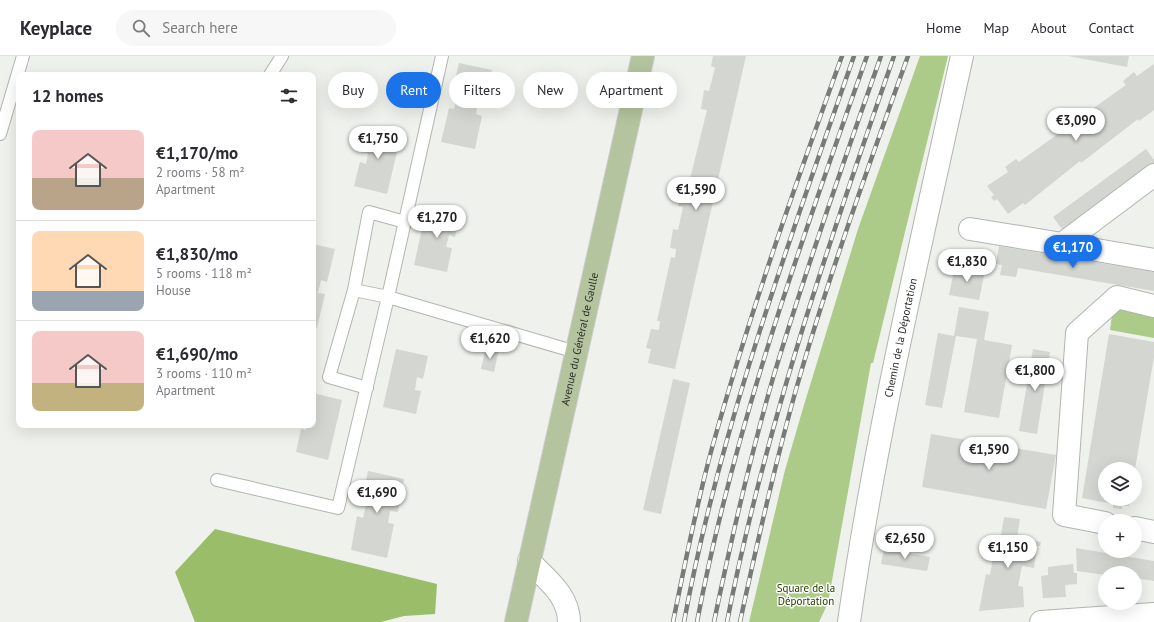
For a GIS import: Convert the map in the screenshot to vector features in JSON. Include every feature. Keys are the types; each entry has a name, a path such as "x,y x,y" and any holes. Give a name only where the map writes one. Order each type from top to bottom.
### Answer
{"main road":[{"name":"Avenue du Général de Gaulle","path":"516,622 643,56"}],"street":[{"name":"Chemin de la Déportation","path":"849,622 862,535 908,300 962,56"},
{"path":"1062,244 1154,175"},
{"path":"970,229 1154,260"},
{"path":"1098,522 1064,515 1077,333 1117,297 1154,306"},
{"path":"1142,529 1154,532"},
{"path":"529,561 560,592 569,613 569,622"},
{"path":"1041,622 1154,614"}],"lane":[{"path":"18,72 23,56"},
{"path":"272,72 282,56"},
{"path":"217,480 338,508 388,297 442,56"},
{"path":"0,134 16,80"},
{"path":"367,388 329,377 354,290 369,212 405,222"},
{"path":"354,290 388,297 576,352"}],"green space":[{"name":"Square de la Déportation","path":"920,56 948,56 873,363 871,363 828,603 819,622 749,622 785,470 804,405 858,229"},
{"path":"1113,308 1154,315 1154,338 1110,330"},
{"path":"215,529 437,584 435,614 404,616 381,622 195,622 175,572"}],"building":[{"path":"713,56 746,56 675,369 648,363 651,349 646,348 651,329 659,330 660,321 657,321 671,257 675,258 676,249 670,248 673,229 678,230 683,207 678,206 682,191 690,192 692,184 689,183 707,110 701,109 704,90 709,91 715,68 711,66"},
{"path":"1068,56 1129,56 1127,67"},
{"path":"459,63 492,70 492,72 457,72"},
{"path":"1154,64 1154,110 1139,121 1138,119 1081,163 1080,161 1025,205 1023,203 1008,214 997,199 994,201 991,197 994,195 987,186 1008,172 1005,167 1016,159 1019,162 1066,128 1063,124 1075,116 1078,119 1126,85 1123,81 1134,72 1137,76"},
{"path":"449,108 477,108 476,114 482,116 475,149 441,142"},
{"path":"367,127 401,135 387,194 354,186 360,162 366,164 368,153 361,152"},
{"path":"1146,149 1154,160 1154,167 1064,232 1053,217"},
{"path":"427,206 460,213 455,237 449,235 446,247 452,248 447,272 414,265"},
{"path":"316,245 335,249 327,282 321,280 318,293 325,294 317,328"},
{"path":"999,246 1154,272 1154,291 1018,268 1016,277 1000,275 1002,265 996,264"},
{"path":"955,266 985,271 979,300 949,295"},
{"path":"959,307 989,312 984,340 1012,345 999,418 964,412 977,339 956,336 942,408 925,405 938,333 954,336"},
{"path":"1109,334 1154,342 1154,357 1136,462 1098,462 1098,501 1082,498"},
{"path":"486,347 499,350 494,372 481,369"},
{"path":"396,349 428,356 423,379 417,377 415,390 421,391 416,414 383,407"},
{"path":"1033,349 1050,352 1037,434 1019,431"},
{"path":"673,379 690,383 661,514 643,510"},
{"path":"316,394 342,400 328,460 296,452 301,429 306,430 306,428 316,428"},
{"path":"931,434 1056,455 1046,509 922,487"},
{"path":"368,471 404,479 398,512 390,511 388,523 394,524 387,558 351,550 357,516 363,518 366,505 361,504"},
{"path":"1113,506 1122,506 1122,509 1113,508"},
{"path":"1004,517 1020,519 1017,538 1041,542 1040,546 1037,546 1034,568 1022,566 1018,586 1023,587 1024,607 979,611 986,574 990,575 997,535 1001,535"},
{"path":"1076,548 1098,552 1098,558 1136,558 1154,561 1154,581 1142,579 1142,566 1098,566 1098,574 1077,571"},
{"path":"884,549 930,557 927,571 881,564"},
{"path":"1073,564 1074,573 1077,573 1077,584 1065,585 1066,597 1043,598 1041,576 1048,575 1048,567"}],"railway":[{"path":"673,622 701,492 726,398 773,251 842,56"},
{"path":"684,622 699,550 736,407 781,266 854,56"},
{"path":"697,622 712,550 730,478 771,336 867,56"},
{"path":"714,622 741,499 773,378 825,216 881,56"},
{"path":"727,622 742,550 779,407 800,336 894,56"},
{"path":"740,622 781,445 809,344 864,179 908,56"}]}
